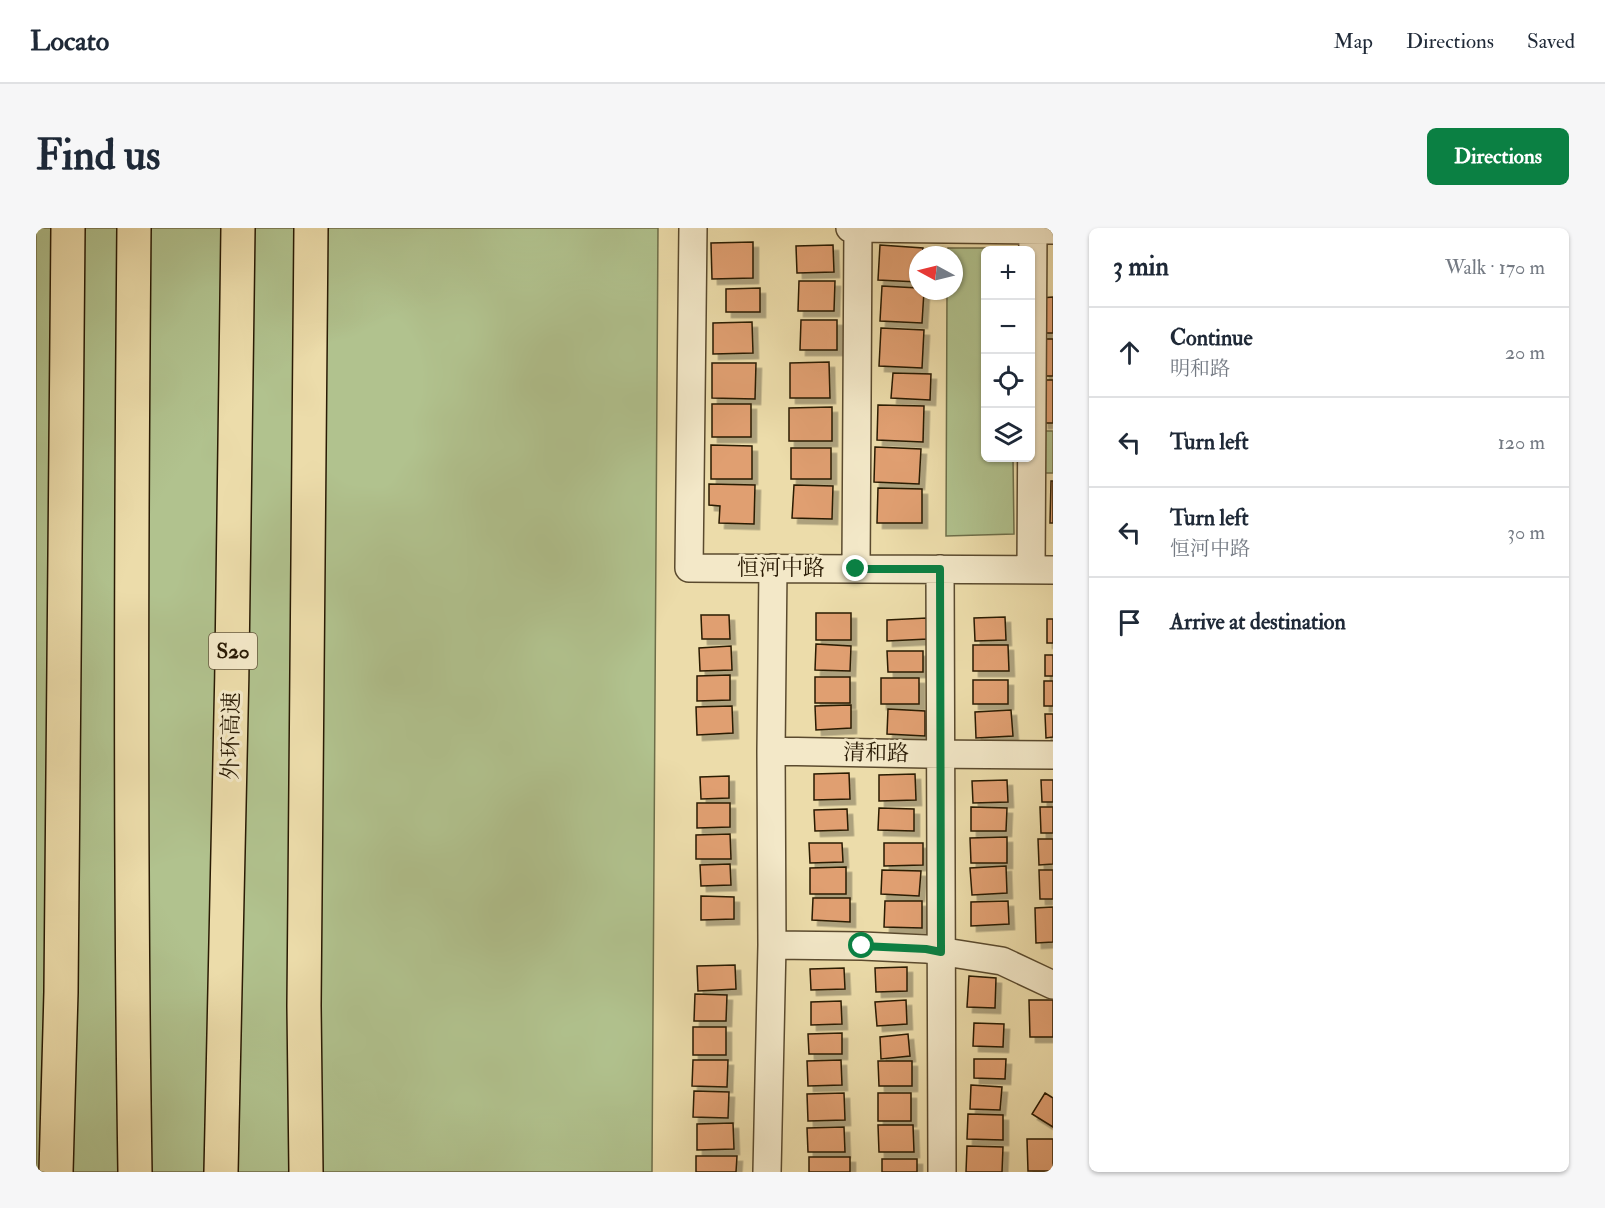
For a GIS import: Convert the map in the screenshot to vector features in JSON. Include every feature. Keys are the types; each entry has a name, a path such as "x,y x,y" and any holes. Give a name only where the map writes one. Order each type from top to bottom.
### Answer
{"highway":[{"path":"56,1172 61,992 68,228"},
{"path":"134,228 130,671 135,1172"},
{"name":"外环高速","path":"221,1172 230,779 238,228"},
{"path":"306,1172 304,1006 311,228"}],"street":[{"name":"恒河中路","path":"693,228 689,568 1042,570"},
{"path":"850,228 1033,229 1042,570"},
{"path":"856,569 858,228"},
{"path":"767,1172 772,945 773,568"},
{"path":"940,569 942,1172"},
{"name":"清和路","path":"771,751 1053,755"},
{"path":"772,945 926,949 1002,961 1053,985"}],"green space":[{"path":"36,228 658,228 652,1172 36,1172"},
{"path":"963,248 981,248 981,462 1013,462 1014,534 946,536 947,300 963,300"},
{"path":"1044,431 1053,431 1053,473 1043,473"}],"building":[{"path":"753,242 753,278 712,279 711,243"},
{"path":"833,245 834,272 797,273 796,246"},
{"path":"880,245 909,247 909,282 878,280"},
{"path":"799,281 835,281 834,311 798,311"},
{"path":"882,286 909,288 909,300 923,300 922,323 880,321"},
{"path":"760,288 760,312 726,312 726,289"},
{"path":"1053,297 1053,333 1043,333 1041,298"},
{"path":"801,320 837,320 837,350 800,350"},
{"path":"752,322 753,353 713,354 713,323"},
{"path":"881,328 924,330 922,368 879,366"},
{"path":"1043,339 1053,339 1053,376 1044,376"},
{"path":"829,362 830,398 790,398 790,363"},
{"path":"712,363 756,363 755,399 712,398"},
{"path":"893,373 931,374 930,400 891,398"},
{"path":"1041,380 1053,380 1053,423 1043,423"},
{"path":"712,404 751,404 751,437 712,437"},
{"path":"878,405 924,406 923,442 877,440"},
{"path":"832,407 832,441 789,441 789,408"},
{"path":"711,445 752,446 752,479 711,479"},
{"path":"875,447 921,449 919,484 874,482"},
{"path":"791,448 831,448 831,479 791,479"},
{"path":"1051,481 1053,481 1053,523 1050,523"},
{"path":"709,484 755,485 754,524 719,523 720,506 709,505"},
{"path":"794,485 833,486 832,519 792,518"},
{"path":"878,488 922,489 922,523 877,523"},
{"path":"816,613 851,613 851,640 816,640"},
{"path":"701,615 729,615 730,639 702,639"},
{"path":"1005,617 1006,640 975,641 974,618"},
{"path":"927,618 928,639 887,641 887,620"},
{"path":"1047,619 1053,619 1053,643 1047,643"},
{"path":"816,644 851,646 850,671 815,670"},
{"path":"973,645 1008,645 1009,671 973,671"},
{"path":"731,646 732,670 700,671 699,648"},
{"path":"887,651 923,651 923,672 888,672"},
{"path":"1045,655 1053,655 1053,676 1045,676"},
{"path":"730,675 730,700 697,701 697,676"},
{"path":"815,677 850,677 850,703 815,703"},
{"path":"881,678 919,678 919,704 881,704"},
{"path":"973,680 1008,680 1008,704 973,704"},
{"path":"1044,681 1053,681 1053,706 1044,706"},
{"path":"851,705 851,728 816,730 815,706"},
{"path":"732,706 733,733 697,735 696,707"},
{"path":"888,709 925,711 925,736 887,734"},
{"path":"1011,710 1013,736 976,738 975,712"},
{"path":"1045,714 1053,714 1053,737 1046,738"},
{"path":"849,773 850,799 814,800 814,774"},
{"path":"915,774 916,800 879,801 879,775"},
{"path":"729,776 729,798 701,799 700,777"},
{"path":"1007,780 1008,802 973,803 972,781"},
{"path":"1041,780 1053,780 1053,802 1042,802"},
{"path":"697,803 730,803 730,827 697,828"},
{"path":"971,807 1007,808 1006,831 971,831"},
{"path":"1040,807 1053,807 1053,833 1041,833"},
{"path":"879,808 914,809 914,831 878,830"},
{"path":"847,809 848,830 815,831 814,810"},
{"path":"730,834 731,859 696,859 696,835"},
{"path":"1007,837 1007,863 971,863 970,838"},
{"path":"1038,839 1053,839 1053,864 1039,865"},
{"path":"809,843 842,843 843,862 810,863"},
{"path":"884,843 923,843 923,865 884,866"},
{"path":"730,864 731,885 701,886 700,865"},
{"path":"1006,866 1007,893 972,895 970,868"},
{"path":"846,867 846,894 810,894 810,868"},
{"path":"882,870 921,871 919,896 881,894"},
{"path":"1039,870 1053,870 1053,899 1040,899"},
{"path":"701,896 734,897 734,919 701,920"},
{"path":"813,898 850,898 850,922 812,920"},
{"path":"885,901 922,901 922,928 884,927"},
{"path":"1008,901 1009,924 971,926 971,902"},
{"path":"1053,907 1053,942 1036,943 1035,908"},
{"path":"735,965 736,989 698,991 697,966"},
{"path":"907,967 907,991 876,992 875,968"},
{"path":"844,968 845,989 811,990 810,969"},
{"path":"969,976 996,978 995,1008 967,1007"},
{"path":"695,994 727,995 726,1021 694,1021"},
{"path":"906,1000 907,1024 877,1026 875,1002"},
{"path":"1029,1000 1053,1000 1053,1037 1030,1037"},
{"path":"841,1001 842,1024 811,1025 811,1002"},
{"path":"974,1023 1004,1024 1003,1047 973,1046"},
{"path":"693,1027 726,1027 726,1055 693,1055"},
{"path":"842,1033 842,1054 809,1054 808,1034"},
{"path":"908,1034 910,1056 881,1059 880,1037"},
{"path":"974,1059 1006,1059 1005,1079 974,1078"},
{"path":"693,1060 728,1060 727,1087 692,1086"},
{"path":"841,1060 842,1085 808,1086 807,1061"},
{"path":"878,1061 912,1061 912,1086 879,1086"},
{"path":"971,1085 1002,1087 1000,1110 970,1109"},
{"path":"694,1091 729,1092 728,1118 693,1117"},
{"path":"844,1093 845,1120 808,1121 807,1094"},
{"path":"878,1093 911,1093 911,1121 878,1121"},
{"path":"1045,1093 1053,1098 1053,1127 1032,1114"},
{"path":"968,1114 1003,1115 1003,1140 967,1139"},
{"path":"733,1123 734,1149 697,1150 697,1124"},
{"path":"878,1125 913,1125 914,1152 879,1152"},
{"path":"844,1127 845,1152 808,1152 807,1128"},
{"path":"1027,1139 1053,1139 1053,1171 1028,1171"},
{"path":"967,1146 1003,1147 1002,1172 966,1172"},
{"path":"696,1156 737,1156 736,1172 696,1172"},
{"path":"809,1157 850,1157 850,1172 809,1172"},
{"path":"882,1159 917,1159 917,1172 882,1172"}],"route":[{"path":"856,569 940,569 941,952 926,949 862,946"}]}
